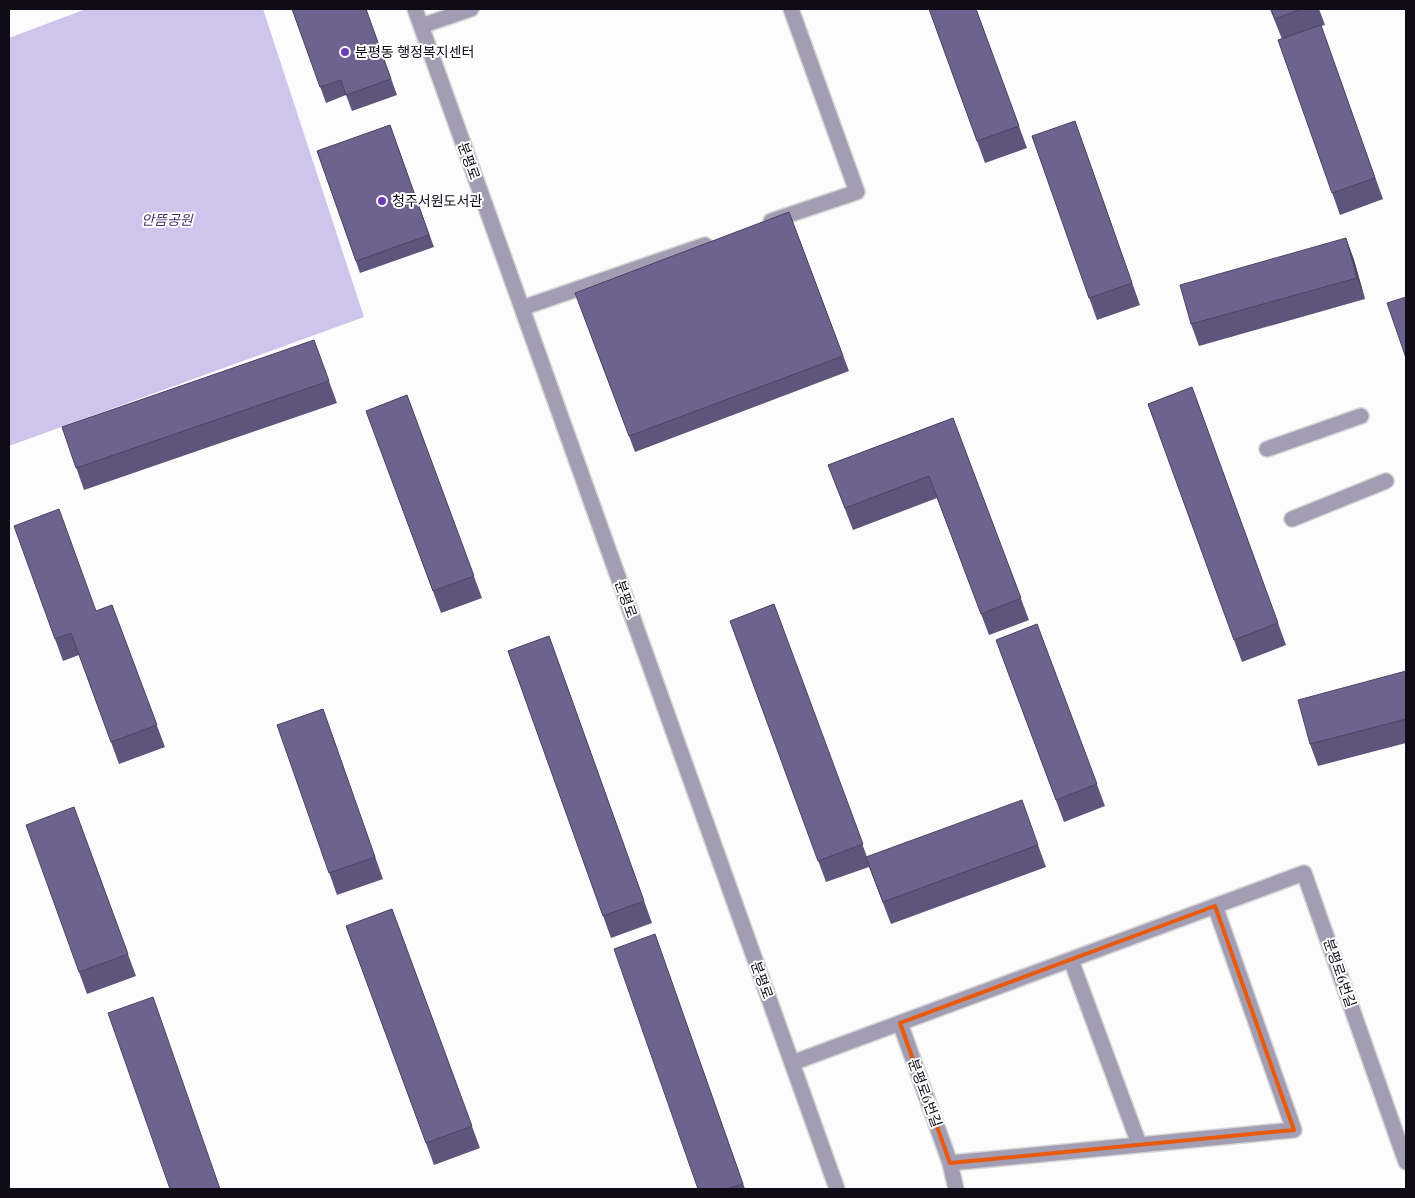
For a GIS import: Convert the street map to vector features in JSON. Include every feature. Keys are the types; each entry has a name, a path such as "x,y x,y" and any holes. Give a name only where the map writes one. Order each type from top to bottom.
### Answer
{"street":[{"name":"분평로","path":"415,9 837,1189"},
{"path":"421,26 471,9"},
{"path":"754,227 857,192 791,9"},
{"path":"522,308 717,240"},
{"path":"1267,449 1361,416"},
{"path":"1292,519 1386,481"},
{"name":"분평로6번길","path":"792,1063 1304,873 1406,1162"},
{"path":"950,1163 1294,1130 1215,906"},
{"path":"1071,960 1139,1144"},
{"name":"분평로6번길","path":"900,1023 950,1163 956,1189"}],"highlighted area":[{"path":"1215,906 1294,1130 950,1163 900,1023"}],"green space":[{"name":"안뜸공원","path":"86,9 263,9 364,317 9,446 9,38"}],"building":[{"name":"분평동 행정복지센터","path":"292,9 366,9 391,79 346,95 341,80 320,87"},
{"path":"929,9 976,9 1019,126 977,141"},
{"path":"1271,9 1302,9 1275,19"},
{"path":"1321,25 1375,178 1332,193 1278,40"},
{"path":"1075,121 1132,283 1089,298 1032,136"},
{"path":"390,125 429,235 356,261 317,151"},
{"path":"789,212 843,356 629,436 575,293"},
{"path":"1346,238 1357,278 1191,324 1180,285"},
{"path":"1406,297 1406,358 1387,303"},
{"path":"314,340 329,381 76,468 62,427"},
{"path":"1192,387 1278,623 1234,640 1148,404"},
{"path":"407,395 474,576 433,591 366,411"},
{"path":"953,418 1021,598 981,614 929,476 845,508 828,465"},
{"path":"59,509 96,611 112,605 157,725 111,742 71,633 55,639 14,526"},
{"path":"774,604 863,844 818,861 730,621"},
{"path":"1037,624 1097,784 1056,800 996,640"},
{"path":"549,636 644,901 603,916 508,651"},
{"path":"1406,671 1406,719 1310,744 1298,700"},
{"path":"323,709 375,857 329,873 277,725"},
{"path":"1022,800 1038,845 883,902 866,857"},
{"path":"74,807 128,954 79,972 26,825"},
{"path":"392,909 472,1126 426,1143 346,926"},
{"path":"655,934 743,1184 726,1189 698,1189 614,949"},
{"path":"153,997 220,1189 170,1189 108,1013"}],"place":[{"name":"분평동 행정복지센터","path":"345,52"},
{"name":"청주서원도서관","path":"382,201"}]}
